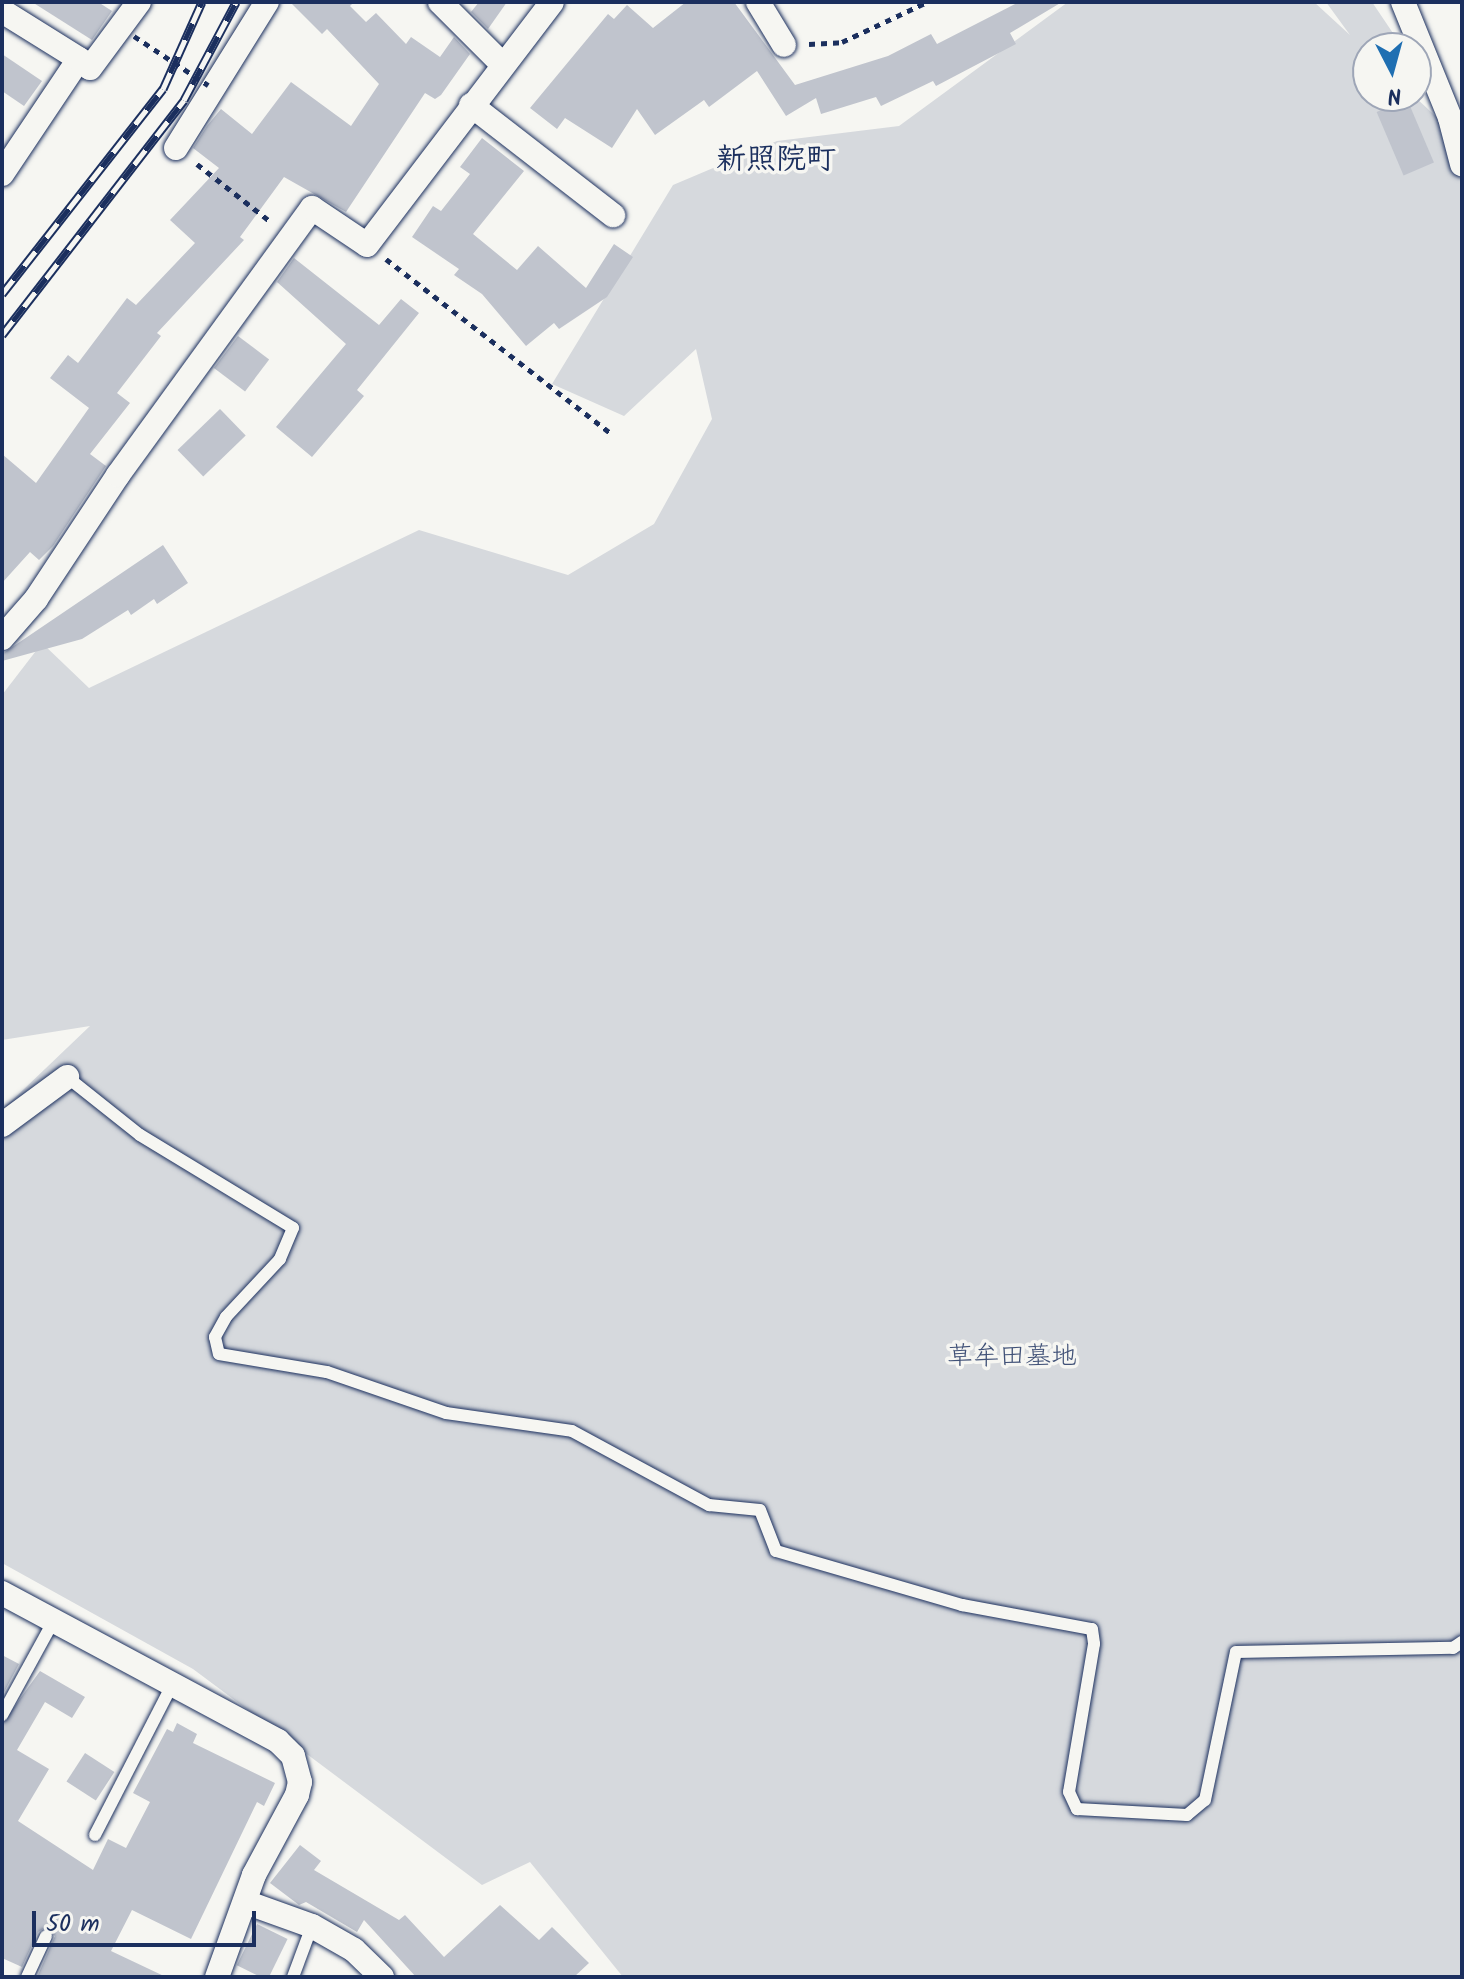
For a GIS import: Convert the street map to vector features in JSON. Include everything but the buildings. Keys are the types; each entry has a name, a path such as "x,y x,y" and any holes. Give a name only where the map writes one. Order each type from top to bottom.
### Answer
{"street":[{"path":"2,11 90,68 139,2"},
{"path":"176,148 267,2"},
{"path":"440,2 501,63"},
{"path":"2,638 36,599 312,208 367,245 501,63 552,2"},
{"path":"758,2 784,45"},
{"path":"1403,2 1450,118 1462,164"},
{"path":"2,174 79,59"},
{"path":"471,105 613,215"},
{"path":"2,1125 67,1077"},
{"path":"2,1593 171,1687 278,1741 299,1769 297,1795 254,1875 248,1903 217,1977"},
{"path":"248,1903 312,1926 354,1950 382,1977"}],"lane":[{"path":"67,1077 140,1135 293,1228 280,1259 226,1317 215,1337 219,1354 327,1372 446,1413 572,1431 709,1505 760,1510 776,1551 962,1605 1092,1629 1094,1644 1069,1792 1077,1809 1187,1815 1205,1800 1236,1652 1453,1648 1462,1642"},
{"path":"2,1715 53,1622"},
{"path":"95,1835 171,1687"},
{"path":"293,1977 312,1926"},
{"path":"27,1977 46,1936"}],"path":[{"path":"784,45 842,42 927,2"},
{"path":"134,36 208,85"},
{"path":"176,148 291,237"},
{"path":"367,245 610,433"}],"green space":[{"name":"草牟田墓地","path":"1068,2 1314,2 1350,35 1326,2 1372,2 1392,32 1352,32 1352,112 1431,112 1462,141 1462,1977 623,1977 530,1862 482,1885 193,1669 2,1563 2,1110 90,1026 2,1040 2,695 42,643 89,688 419,530 568,575 654,524 712,419 696,349 624,416 552,384 673,185 777,141 899,126"}],"railway":[{"path":"2,294 163,89 202,2"},
{"path":"2,335 184,100 236,2"}],"district":[{"name":"新照院町","path":"776,160"}]}
